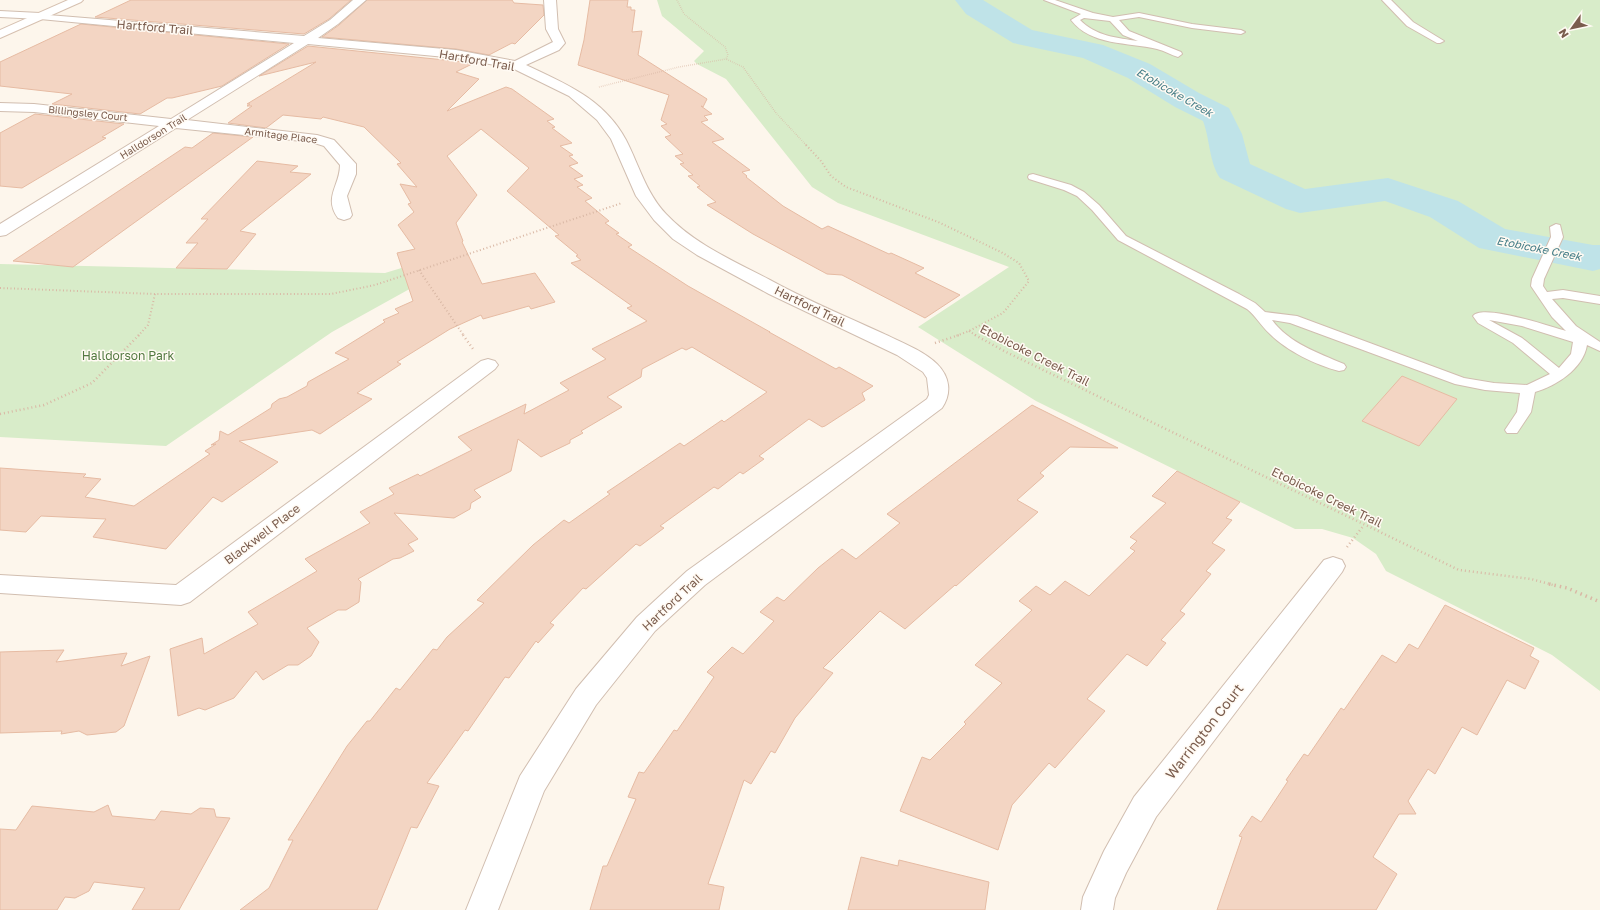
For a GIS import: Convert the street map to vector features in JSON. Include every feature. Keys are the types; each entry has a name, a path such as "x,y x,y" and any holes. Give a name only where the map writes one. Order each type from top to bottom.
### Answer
{"street":[{"path":"0,34 77,0"},
{"name":"Halldorson Trail","path":"0,231 305,41 334,22 360,0"},
{"path":"516,66 555,47 559,43 559,40 552,29 550,0"},
{"name":"Hartford Trail","path":"0,14 40,16 456,54 516,66 574,93 602,117 618,139 644,196 660,217 679,235 703,251 775,290 904,351 930,368 937,378 939,395 935,403 696,578 646,624 586,697 531,785 482,910"},
{"name":"Billingsley Court","path":"0,107 34,108 175,123"},
{"name":"Armitage Place","path":"175,123 312,138 329,143 348,164 348,174 339,196 344,215"},
{"name":"Blackwell Place","path":"0,584 181,595 488,365"},
{"name":"Warrington Court","path":"1097,910 1099,897 1115,862 1145,807 1333,566"}],"lane":[{"path":"1048,0 1094,16 1113,19 1131,15 1145,16 1192,26 1241,32"},
{"path":"1386,0 1394,6 1410,24 1440,41"},
{"path":"1094,16 1080,17 1075,20 1086,29 1112,39 1159,47"},
{"path":"1113,19 1126,33 1178,54"},
{"path":"1033,178 1081,194 1089,200 1110,228 1122,238 1216,286 1253,307 1262,315 1274,331 1285,340 1339,367"},
{"path":"1262,315 1292,319 1460,381 1477,385 1528,389 1558,375 1571,365 1580,346 1576,336 1564,323 1537,286 1556,232"},
{"path":"1544,296 1563,294 1600,300"},
{"path":"1558,375 1530,350 1483,321 1479,316 1487,315 1576,336 1600,347"},
{"path":"1512,430 1524,412 1528,389"}],"path":[{"path":"574,93 679,67 726,59 728,55 725,47 684,14 678,0"},
{"name":"Etobicoke Creek Trail","path":"726,59 743,67 776,113 821,160 831,176 846,188 938,222 1019,263 1025,271 1029,281 1003,313 969,331 1008,353 1459,570 1531,579 1567,588 1600,602"},
{"path":"0,288 155,294 331,294 375,285 644,196"},
{"path":"419,270 469,344 488,365"},
{"path":"0,414 44,405 92,383 120,356 148,325 155,294"}],"green space":[{"path":"657,0 1600,0 1600,691 1552,655 1386,571 1376,554 1353,538 1322,529 1295,529 1036,401 918,327 1009,267 838,203 812,187 726,79 694,61 704,51 662,16"},
{"name":"Halldorson Park","path":"418,263 433,276 332,332 166,446 0,437 0,264 385,273"}],"building":[{"path":"131,0 351,0 329,19 304,34 95,17"},
{"path":"367,0 512,0 514,3 543,5 544,15 515,44 512,43 489,55 456,49 322,37 339,25"},
{"path":"590,0 628,0 627,7 631,7 631,10 635,10 632,32 642,31 638,55 707,99 703,107 701,106 712,114 704,116 708,120 701,122 724,139 712,142 750,170 742,172 747,176 746,177 783,206 822,229 828,226 889,254 891,253 924,268 915,273 960,295 925,318 842,275 827,274 753,234 707,205 716,202 697,187 700,186 688,176 693,175 680,164 684,163 675,156 683,154 665,137 671,135 661,126 667,124 661,120 669,95 578,65 584,40"},
{"path":"81,24 289,44 222,86 167,98 140,114 52,104 72,94 0,86 0,62"},
{"path":"308,46 474,63 456,72 479,79 447,111 506,87 512,89 554,119 547,121 555,127 552,128 572,143 560,146 573,155 569,156 578,163 569,166 583,176 574,179 583,185 577,187 592,198 585,201 609,221 605,223 619,233 616,234 632,245 628,247 688,286 769,332 836,369 839,367 873,386 862,393 865,400 825,426 822,427 809,419 759,456 764,459 743,474 740,472 718,489 714,487 660,526 664,528 640,546 636,544 586,589 583,588 550,623 554,625 538,643 536,641 509,678 505,677 468,731 465,730 427,783 439,786 417,828 411,827 377,910 240,910 269,888 293,840 288,840 347,746 367,721 370,721 396,688 400,690 433,649 437,650 447,637 484,603 477,600 533,545 564,520 569,523 610,494 607,492 680,443 684,446 722,420 724,422 767,392 692,347 686,350 682,348 642,369 641,377 607,397 622,407 581,431 583,433 570,440 570,443 541,457 518,439 511,471 474,490 481,497 471,503 470,509 454,518 394,513 418,539 408,544 414,551 400,558 393,559 358,579 361,582 359,602 346,610 338,610 307,628 319,642 311,656 298,665 288,665 263,680 256,671 234,698 205,710 199,708 178,716 170,649 202,638 204,654 258,624 248,612 317,571 305,559 370,523 360,512 394,494 389,488 418,474 420,476 472,450 458,437 526,404 524,414 569,390 560,383 606,359 592,349 647,321 627,308 632,306 571,263 581,260 576,256 578,255 555,236 559,235 507,191 529,168 481,129 447,156 477,195 456,223 463,241 462,242 482,284 535,273 555,302 531,309 529,306 483,319 481,315 450,329 397,362 401,364 357,393 372,399 320,434 312,430 239,441 278,462 222,502 213,497 166,549 93,537 106,519 41,516 26,532 0,530 0,468 86,474 83,477 101,479 85,497 134,506 210,454 205,451 216,444 211,445 219,440 220,431 228,435 271,408 272,404 279,399 287,397 307,386 308,382 349,359 335,353 385,322 383,320 399,313 395,309 413,301 397,253 415,249 398,225 414,212 408,204 411,203 400,184 417,187 397,164 401,163 364,127 323,117 321,119 283,115 266,128 228,123 252,106 247,106 250,104 247,104 316,62 259,76"},
{"path":"35,114 124,124 102,137 106,138 22,188 0,186 0,133"},
{"path":"213,133 253,137 73,267 13,261 185,147 192,148"},
{"path":"257,161 298,166 290,172 311,174 240,231 256,234 227,269 176,268 198,243 186,243 208,219 201,219"},
{"path":"1402,376 1457,399 1419,446 1362,421"},
{"path":"1032,405 1118,448 1070,447 1040,473 1044,476 1017,500 1038,512 956,586 955,585 905,629 880,611 823,668 833,673 795,718 775,753 771,751 751,784 744,780 708,884 724,887 719,910 590,910 603,866 607,866 636,799 628,797 639,772 644,773 674,730 677,731 714,677 707,672 732,647 743,654 774,621 760,612 777,597 784,601 818,568 842,549 856,559 900,523 887,514"},
{"path":"1177,471 1240,502 1226,518 1232,520 1212,543 1225,550 1206,571 1211,574 1180,611 1185,614 1161,640 1166,643 1147,666 1127,654 1087,699 1105,711 1055,768 1049,763 1012,805 998,850 900,811 922,757 930,760 966,724 964,722 1002,683 975,665 1032,610 1019,601 1036,586 1050,595 1065,581 1089,596 1135,551 1130,548 1137,541 1130,537 1166,503 1152,496"},
{"path":"1445,605 1534,648 1530,656 1539,661 1525,689 1507,680 1477,735 1462,727 1435,774 1428,769 1408,801 1416,814 1399,814 1373,857 1397,874 1376,910 1217,910 1242,837 1239,836 1252,816 1261,822 1288,781 1286,780 1304,754 1308,756 1341,708 1344,710 1382,655 1396,663 1409,644 1418,649"},
{"path":"64,650 56,662 127,653 121,666 150,656 124,726 116,732 87,735 79,731 61,734 62,731 0,733 0,652"},
{"path":"108,805 112,816 155,820 161,811 191,814 200,808 214,809 216,817 230,818 179,910 132,910 145,888 94,882 89,891 75,898 65,897 57,910 0,910 0,829 16,830 32,806 94,812"},
{"path":"861,857 898,866 899,860 989,882 985,910 848,910"}],"waterway":[{"name":"Etobicoke Creek","path":"968,0 976,8 1023,37 1092,51 1139,71 1187,100 1217,115 1225,134 1233,170 1300,201 1388,189 1444,209 1493,239 1593,258 1600,257"}]}
